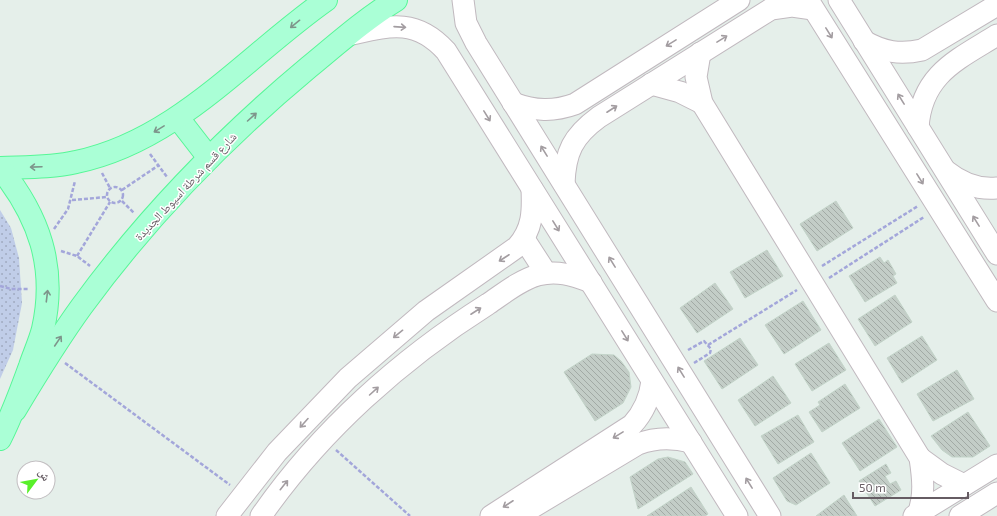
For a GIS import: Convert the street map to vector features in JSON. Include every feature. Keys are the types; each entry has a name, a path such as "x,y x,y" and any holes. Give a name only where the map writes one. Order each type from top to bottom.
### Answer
{"main road":[{"path":"0,168 53,166 75,163 93,158 141,140 178,118 326,0"},
{"name":"شارع قسم شرطة اسيوط الجديدة","path":"14,410 50,352 104,278 177,191 255,114 348,35 396,0"},
{"path":"178,118 209,158"},
{"path":"0,168 18,190 32,216 43,246 48,290 43,329 14,410 0,439"}],"street":[{"path":"463,0 466,23 476,43 770,516"},
{"path":"514,103 538,110 562,108 575,104 739,0 752,20"},
{"path":"839,0 997,254"},
{"path":"564,184 566,162 569,151 574,141 588,125 752,20 771,10 781,7 811,4 997,301"},
{"path":"864,41 886,51 910,53 922,50 997,5"},
{"path":"438,42 466,23"},
{"path":"348,35 382,28 406,27 417,30 438,42 453,61 736,516"},
{"path":"923,135 919,115 926,93 939,74 957,60 997,35"},
{"path":"700,53 696,77 702,103 920,458 954,481 964,485"},
{"path":"651,84 680,92 702,103"},
{"path":"575,104 588,125"},
{"path":"906,156 923,135"},
{"path":"945,170 958,180 974,186 997,188"},
{"path":"228,516 282,447 348,378 426,312 468,281 511,254 524,239 533,214 532,188"},
{"path":"524,239 546,273"},
{"path":"261,516 300,465 324,439 391,376 449,329 527,280 546,273 567,274 591,282"},
{"path":"636,355 661,340"},
{"path":"490,516 625,431 640,417 648,400 652,381"},
{"path":"640,417 654,440"},
{"path":"526,513 630,448 646,441 667,438 690,442"},
{"path":"916,515 922,503 923,489 920,458"},
{"path":"916,515 997,465"},
{"path":"960,516 997,493"}],"path":[{"path":"141,140 177,191"},
{"path":"75,163 72,200 64,217 43,246 77,256 104,278"},
{"path":"122,190 159,165"},
{"path":"119,187 124,194 122,201 118,203 110,202 106,197 110,188 119,187"},
{"path":"72,200 106,197"},
{"path":"77,256 110,202"},
{"path":"708,345 935,203"},
{"path":"811,281 935,203"},
{"path":"0,286 12,289 48,290"},
{"path":"704,341 708,345 711,352 676,366 704,341"},
{"path":"50,352 243,495"},
{"path":"324,439 410,516"}],"shaded area":[{"path":"0,210 11,228 19,258 22,303 13,350 0,379"}],"building":[{"path":"836,201 853,228 817,251 800,224"},
{"path":"767,250 783,276 745,298 730,272"},
{"path":"880,257 884,263 888,260 896,274 893,276 897,283 865,302 849,276"},
{"path":"715,283 733,309 697,333 680,308"},
{"path":"895,295 912,322 875,346 858,319"},
{"path":"803,301 821,330 784,354 765,325"},
{"path":"922,336 937,360 902,383 887,358"},
{"path":"740,338 758,365 722,389 704,361"},
{"path":"829,343 846,370 812,391 795,364"},
{"path":"592,354 614,355 621,361 629,372 631,387 623,403 595,421 564,372"},
{"path":"957,370 974,399 933,421 917,394"},
{"path":"773,376 791,403 755,426 738,400"},
{"path":"845,384 860,408 822,432 809,412 820,405 818,402"},
{"path":"968,412 990,446 973,457 952,457 942,450 931,436"},
{"path":"798,415 814,442 778,464 761,436"},
{"path":"879,419 897,447 860,471 842,443"},
{"path":"811,453 830,483 796,505 787,501 773,478"},
{"path":"668,457 685,462 693,474 638,509 630,477 658,459"},
{"path":"886,464 891,473 885,476 890,484 896,481 901,490 875,506 859,481"},
{"path":"691,487 708,514 705,516 647,516"},
{"path":"844,495 857,516 816,516"}]}
